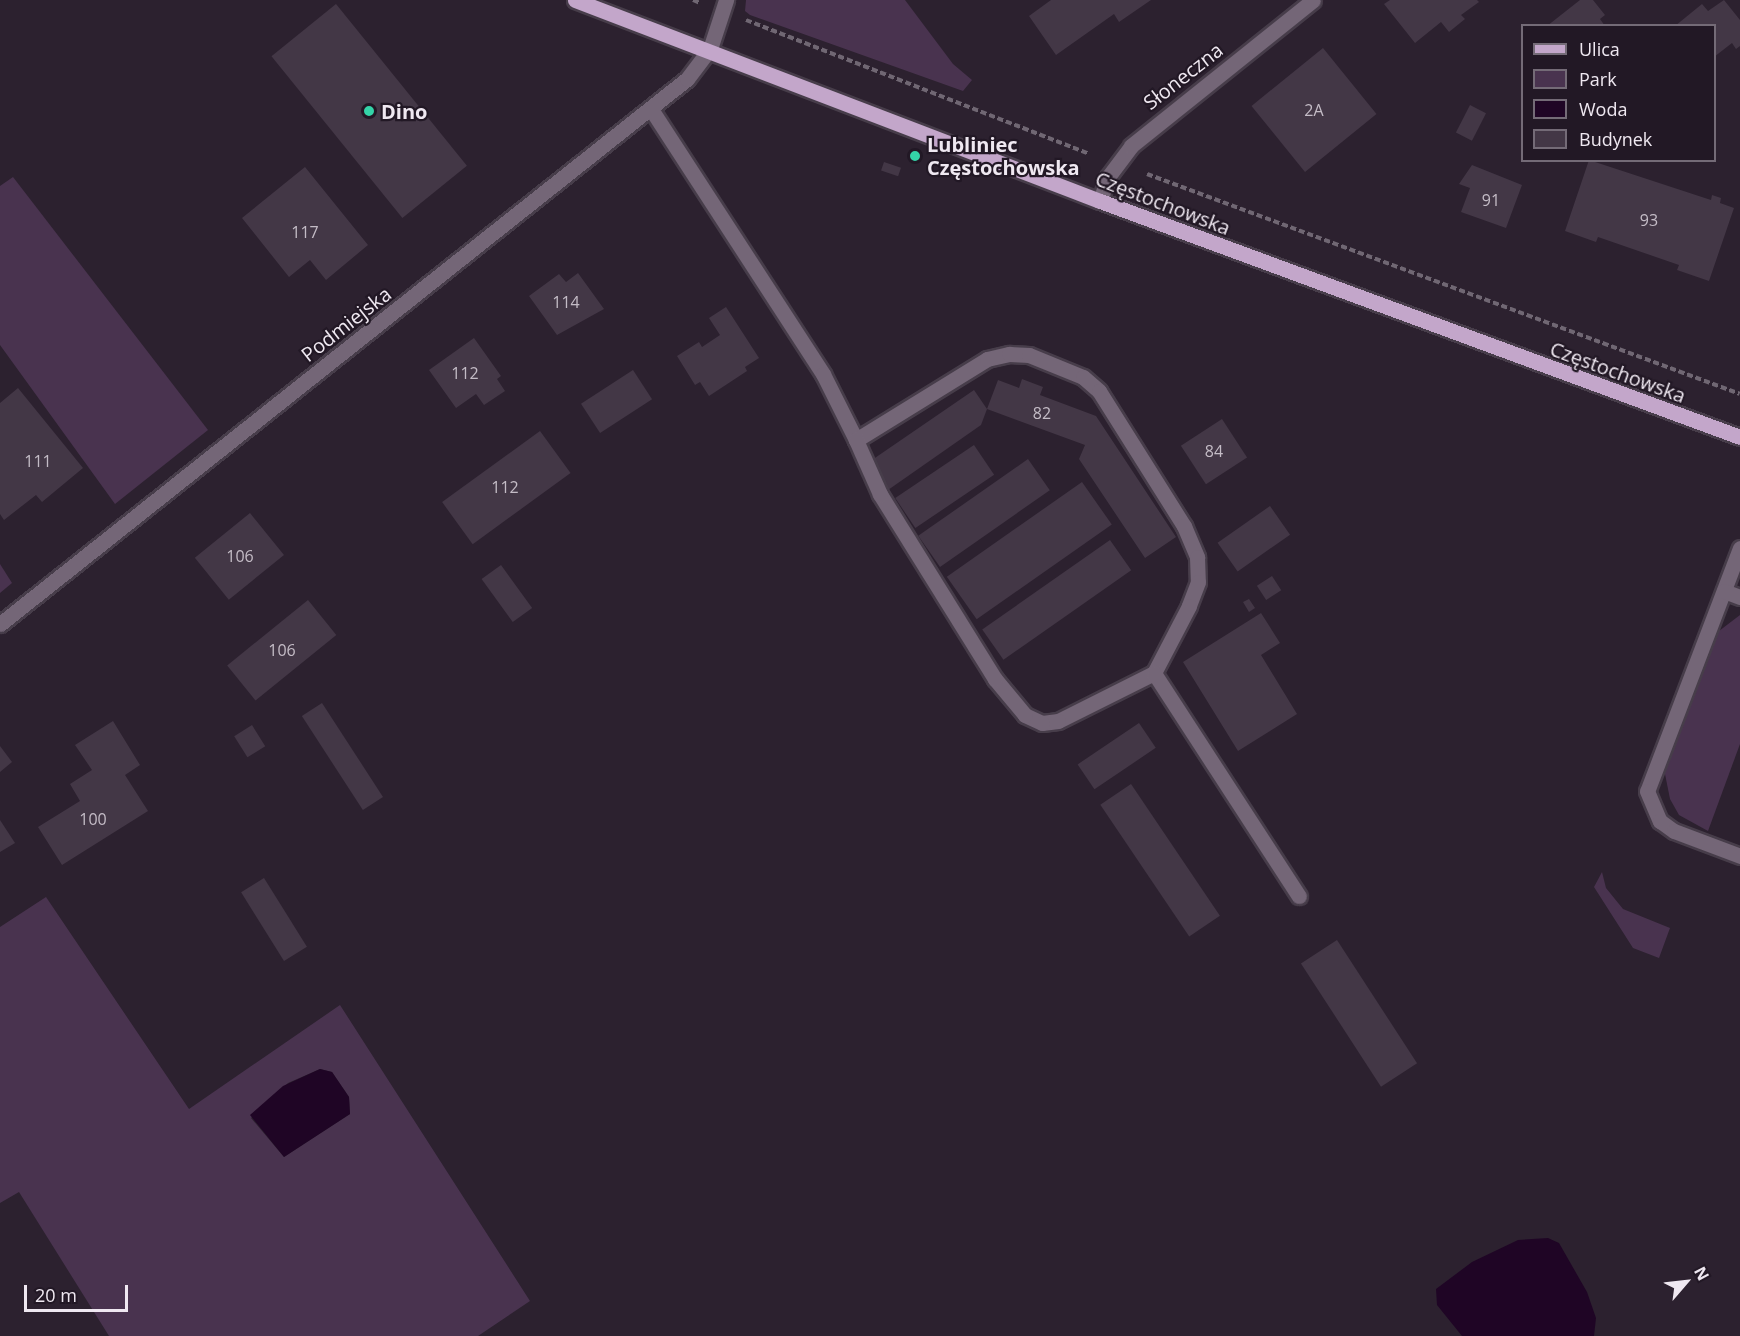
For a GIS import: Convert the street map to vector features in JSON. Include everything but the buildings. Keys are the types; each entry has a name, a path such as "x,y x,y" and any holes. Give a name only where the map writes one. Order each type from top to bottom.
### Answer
{"main road":[{"name":"Częstochowska","path":"575,0 710,49 1100,201 1740,437"}],"street":[{"name":"Podmiejska","path":"0,624 687,79 710,49 726,0"},
{"name":"Słoneczna","path":"1100,201 1108,177 1131,146 1313,0"},
{"path":"651,109 823,374 886,504 995,679 1025,715 1042,723 1058,721 1154,674 1189,606 1198,582 1197,557 1184,526 1105,401 1083,377 1029,355 1009,354 987,359 856,440"},
{"path":"1740,548 1647,790 1660,821 1674,831 1740,856"},
{"path":"1724,591 1740,597"},
{"path":"1154,674 1299,896"}],"path":[{"path":"746,20 1088,153"},
{"path":"1147,174 1740,394"}],"green space":[{"path":"746,0 905,0 953,64 972,80 963,91 750,15 745,11"},
{"path":"13,177 208,430 115,504 0,345 0,186"},
{"path":"0,564 12,583 0,593"},
{"path":"1740,615 1740,744 1708,831 1679,815 1670,799 1664,769 1719,631"},
{"path":"1602,872 1606,888 1623,909 1670,928 1659,958 1633,948 1594,887"},
{"path":"46,897 189,1109 340,1005 530,1301 478,1336 109,1336 19,1192 0,1203 0,927","holes":["320,1069 332,1072 349,1097 350,1114 284,1157 251,1118 288,1083"]}],"water":[{"path":"320,1069 332,1072 349,1097 350,1114 284,1157 250,1115 283,1086"},
{"path":"1548,1238 1559,1243 1587,1292 1596,1318 1594,1336 1462,1336 1437,1305 1436,1289 1472,1262 1518,1240"}],"place":[{"name":"Dino","path":"369,111"},
{"name":"Lubliniec Częstochowska","path":"915,156"}]}
